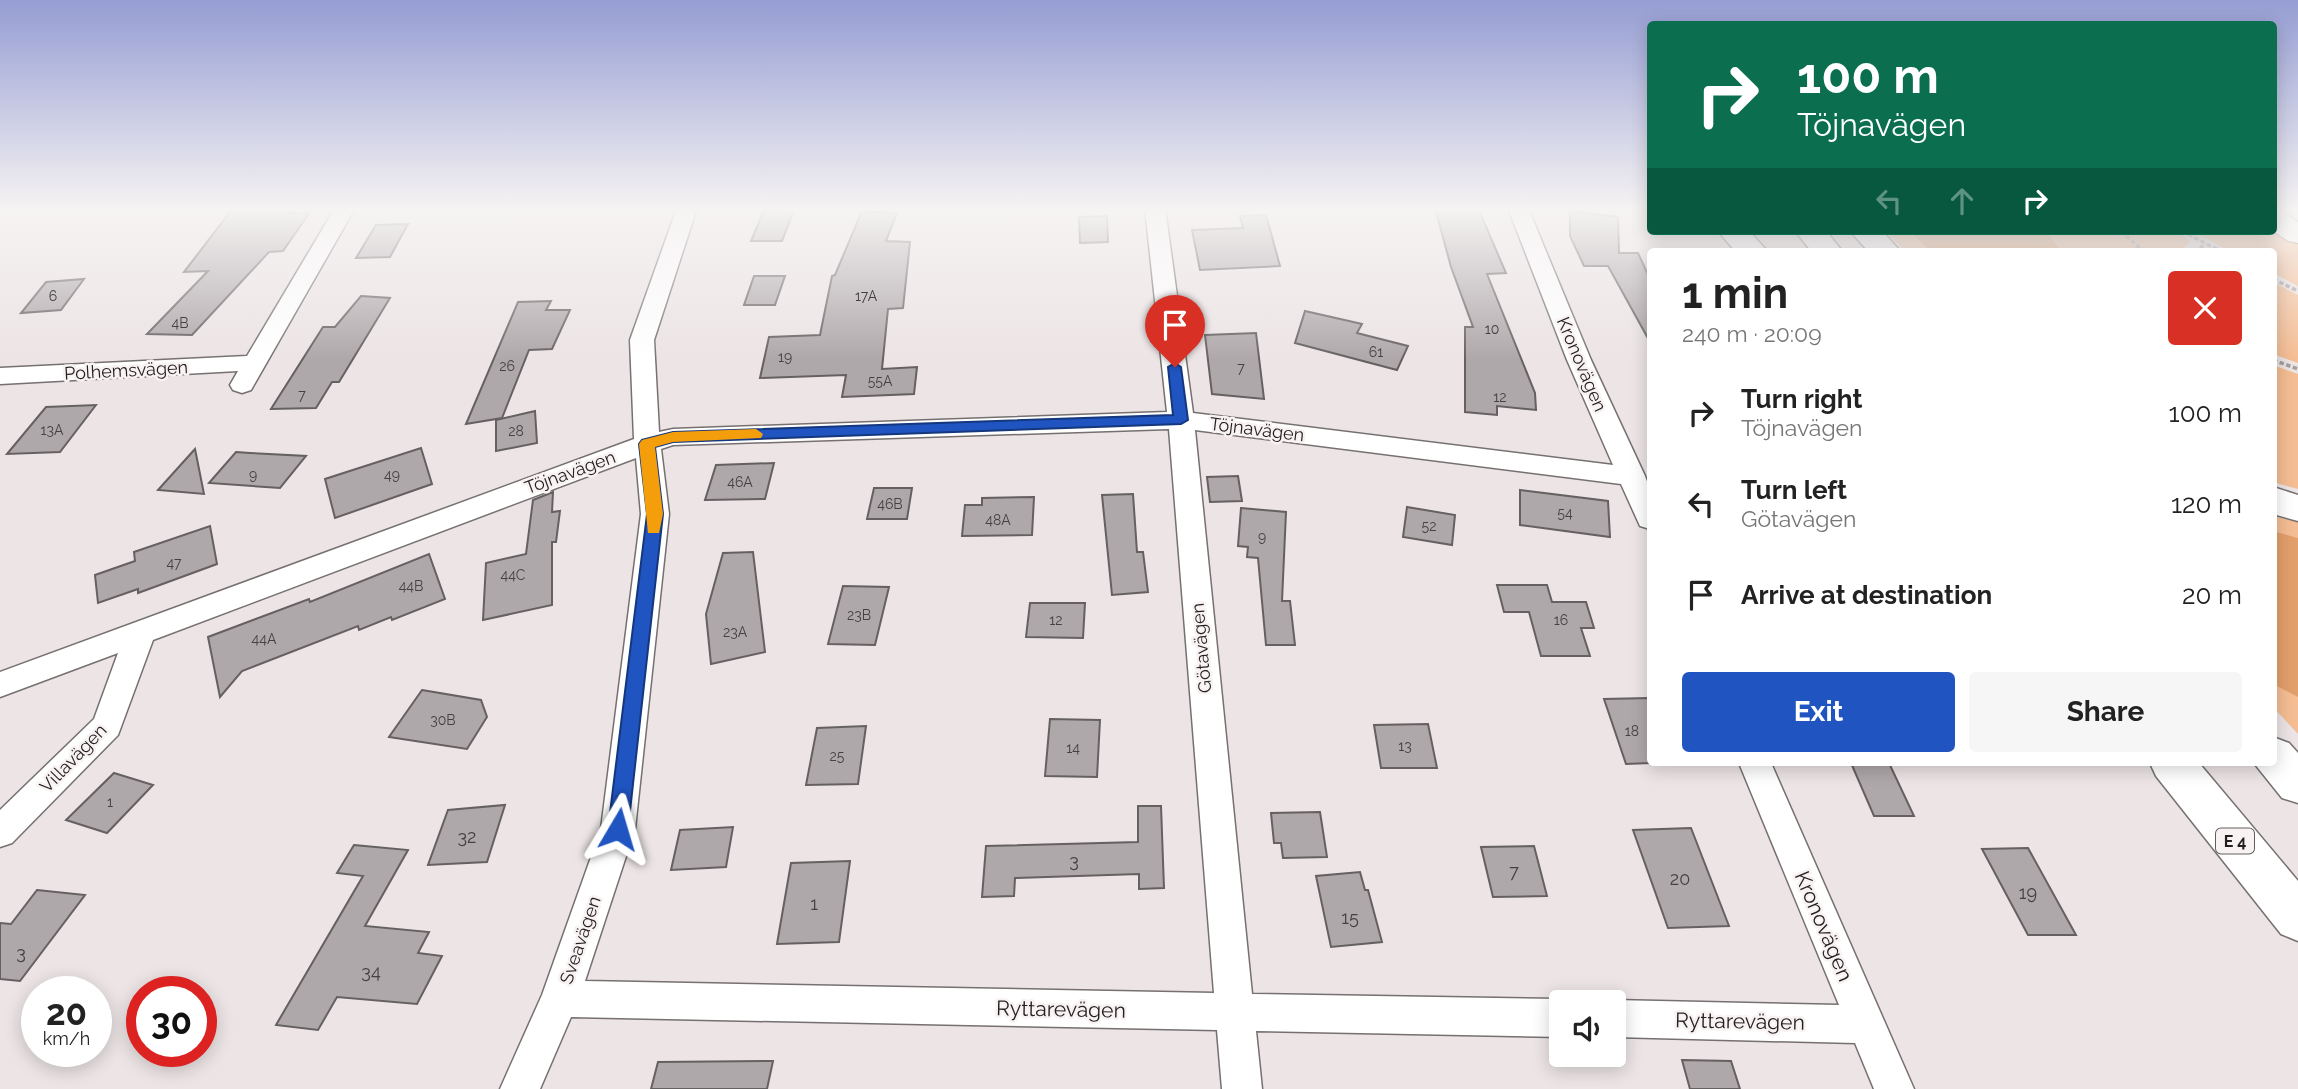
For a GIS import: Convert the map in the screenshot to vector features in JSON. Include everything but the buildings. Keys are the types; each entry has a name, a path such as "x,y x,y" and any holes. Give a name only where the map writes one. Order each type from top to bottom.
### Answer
{"highway":[{"path":"2277,501 2298,508"},
{"path":"2277,761 2298,785"},
{"name":"E 4","path":"2174,766 2298,918"}],"street":[{"name":"Polhemsvägen","path":"0,376 247,374 315,259"},
{"name":"Sveavägen","path":"520,1089 560,999 618,829 655,514 647,444 642,340 670,259"},
{"name":"Götavägen","path":"1161,259 1181,420 1242,1089"},
{"name":"Kronovägen","path":"1538,259 1579,360 1647,512"},
{"name":"Töjnavägen","path":"0,685 647,444 673,437 1181,420 1632,476"},
{"name":"Villavägen","path":"0,832 107,726 141,632"},
{"name":"Kronovägen","path":"1756,766 1894,1089"},
{"name":"Ryttarevägen","path":"560,999 1549,1018"},
{"name":"Ryttarevägen","path":"1626,1019 1866,1024"}],"path":[{"path":"2277,281 2298,291"},
{"path":"2277,361 2298,369"}],"shaded area":[{"path":"2277,259 2298,259 2298,286 2277,275"},
{"path":"2277,284 2298,295 2298,363 2277,355"},
{"path":"2277,366 2298,374 2298,489 2277,483"},
{"path":"2277,517 2298,522 2298,734 2277,711"},
{"path":"2277,532 2298,538 2298,697 2277,686"}],"slow traffic":[{"path":"654,529 655,514 647,444 673,437 756,434"}],"route":[{"path":"618,829 655,514 647,444 673,437 1181,420 1175,367"}]}
